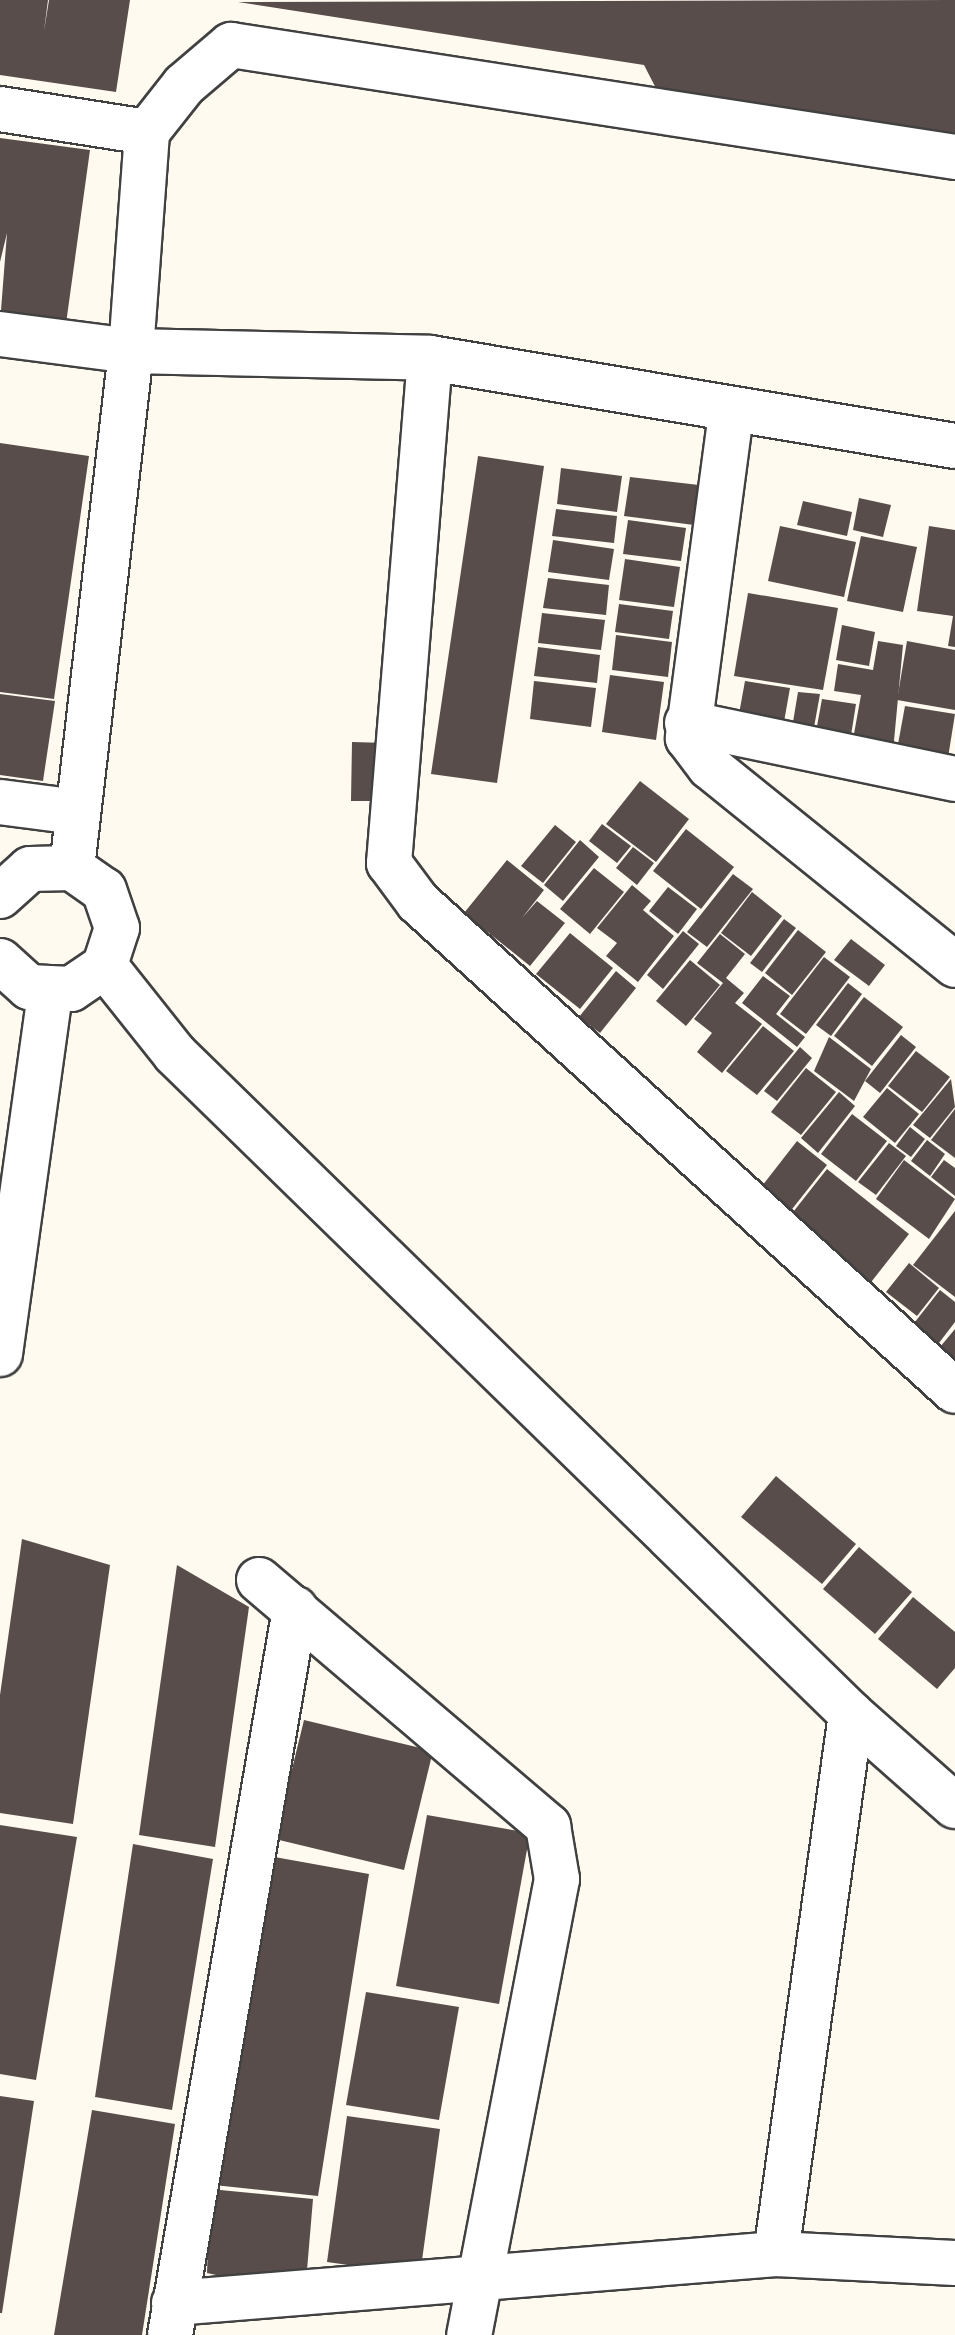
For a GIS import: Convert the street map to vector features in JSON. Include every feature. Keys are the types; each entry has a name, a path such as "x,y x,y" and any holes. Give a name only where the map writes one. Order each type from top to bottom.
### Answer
{"street":[{"path":"72,868 131,351 147,132 184,85 231,45 955,157"},
{"path":"0,109 147,132"},
{"path":"0,334 131,351 430,358 731,414 955,446"},
{"path":"430,358 389,863 418,902 955,1391"},
{"path":"731,414 687,723 692,746 710,767 955,965"},
{"path":"687,723 955,779"},
{"path":"0,802 77,812"},
{"path":"0,896 30,869 72,868 90,876 114,908 117,928 105,966 80,985 50,992 29,987 0,961"},
{"path":"105,966 175,1054 851,1714 955,1806"},
{"path":"0,1354 4,1283 50,992"},
{"path":"259,1580 548,1826 557,1879 475,2284 469,2335"},
{"path":"295,1609 172,2319 776,2254 955,2263"},
{"path":"776,2254 851,1714"}],"building":[{"path":"0,0 48,0 44,31 49,0 130,0 116,92 0,75"},
{"path":"955,0 955,147 662,100 644,65 238,2"},
{"path":"0,138 90,150 65,331 0,323 7,233 0,262"},
{"path":"0,443 89,456 54,699 0,692"},
{"path":"478,456 544,466 497,783 431,774"},
{"path":"561,468 622,476 617,512 557,504"},
{"path":"630,477 699,485 694,525 624,516"},
{"path":"859,498 891,505 883,537 853,530"},
{"path":"803,501 852,512 847,536 797,525"},
{"path":"556,509 617,516 614,543 552,536"},
{"path":"628,520 686,528 681,561 623,554"},
{"path":"780,526 856,542 844,597 768,581"},
{"path":"929,526 955,530 955,647 948,646 953,616 917,611"},
{"path":"861,536 917,547 903,612 847,601"},
{"path":"553,540 614,549 609,580 548,572"},
{"path":"625,559 680,567 674,607 619,600"},
{"path":"548,578 609,585 606,615 543,608"},
{"path":"748,593 838,608 823,690 734,676"},
{"path":"619,604 673,611 669,639 615,632"},
{"path":"542,613 605,620 601,650 538,643"},
{"path":"842,625 875,632 869,666 836,660"},
{"path":"616,635 672,642 668,677 612,670"},
{"path":"878,641 903,645 892,762 850,756 861,695 834,691 838,664 873,670"},
{"path":"907,641 955,650 955,710 897,700"},
{"path":"538,647 600,655 597,683 534,676"},
{"path":"610,675 664,682 656,740 602,732"},
{"path":"534,681 596,688 591,727 530,719"},
{"path":"745,681 790,688 782,733 737,725"},
{"path":"798,692 820,694 811,744 790,740"},
{"path":"0,694 55,701 43,781 0,775"},
{"path":"822,699 856,704 848,754 813,748"},
{"path":"905,706 955,714 947,764 896,755"},
{"path":"352,742 388,743 387,801 351,801"},
{"path":"640,781 689,819 656,862 606,824"},
{"path":"602,824 631,846 617,863 589,841"},
{"path":"555,825 576,842 543,883 521,866"},
{"path":"686,829 734,867 701,909 653,871"},
{"path":"580,840 599,857 563,901 544,885"},
{"path":"633,847 654,863 637,885 616,868"},
{"path":"507,860 544,890 522,918 537,901 565,923 530,966 464,913"},
{"path":"594,868 624,892 590,934 560,909"},
{"path":"733,874 753,889 707,947 687,932"},
{"path":"632,885 651,901 643,910 674,936 638,982 606,956 617,943 597,928"},
{"path":"668,887 697,909 678,934 649,911"},
{"path":"752,892 782,916 751,956 721,933"},
{"path":"784,919 796,928 762,972 750,963"},
{"path":"798,930 826,952 792,995 765,973"},
{"path":"683,931 699,944 663,989 647,975"},
{"path":"570,933 613,968 580,1009 536,974"},
{"path":"720,934 745,954 726,978 744,993 735,1003 762,1024 722,1073 697,1052 712,1033 694,1019 723,983 697,963"},
{"path":"851,939 885,965 869,986 834,960"},
{"path":"824,957 850,977 806,1034 780,1014"},
{"path":"690,960 720,985 686,1026 656,1001"},
{"path":"616,971 636,988 600,1033 579,1017"},
{"path":"763,976 790,996 776,1014 805,1037 797,1047 742,1003"},
{"path":"848,983 862,994 831,1036 816,1025"},
{"path":"864,997 903,1027 872,1066 834,1036"},
{"path":"763,1026 794,1051 757,1095 726,1071"},
{"path":"901,1035 916,1047 880,1093 865,1081"},
{"path":"829,1037 871,1069 854,1101 814,1071"},
{"path":"800,1047 812,1058 777,1101 764,1091"},
{"path":"916,1051 950,1077 922,1112 888,1086"},
{"path":"806,1068 836,1092 801,1135 771,1112"},
{"path":"951,1079 955,1107 930,1138 913,1125"},
{"path":"887,1088 919,1114 895,1143 863,1117"},
{"path":"839,1092 855,1106 818,1153 801,1138"},
{"path":"955,1109 955,1158 931,1140"},
{"path":"852,1114 887,1141 856,1181 821,1154"},
{"path":"910,1127 925,1139 911,1157 896,1146"},
{"path":"927,1140 945,1154 930,1176 911,1161"},
{"path":"797,1141 827,1165 785,1218 755,1195"},
{"path":"889,1143 906,1156 876,1195 858,1182"},
{"path":"904,1160 955,1199 929,1239 876,1199"},
{"path":"944,1160 955,1168 955,1196 931,1177"},
{"path":"827,1169 909,1234 868,1286 786,1221"},
{"path":"955,1211 955,1297 913,1265"},
{"path":"909,1263 939,1288 917,1316 886,1292"},
{"path":"940,1290 955,1302 955,1322 929,1356 904,1336"},
{"path":"955,1329 955,1379 930,1359"},
{"path":"776,1476 856,1544 822,1584 741,1517"},
{"path":"22,1539 110,1565 73,1824 0,1813 0,1695"},
{"path":"859,1547 912,1592 875,1634 823,1589"},
{"path":"177,1565 249,1607 215,1847 139,1835"},
{"path":"913,1597 955,1632 955,1668 937,1689 878,1639"},
{"path":"304,1720 433,1751 404,1870 275,1839"},
{"path":"427,1815 530,1833 499,2004 396,1986"},
{"path":"0,1825 77,1837 36,2080 0,2074"},
{"path":"133,1844 213,1859 172,2110 95,2097"},
{"path":"269,1856 369,1874 318,2196 214,2185 254,1988"},
{"path":"366,1992 459,2007 439,2120 346,2105"},
{"path":"0,2096 34,2101 2,2313 0,2313"},
{"path":"92,2110 175,2124 142,2335 54,2335"},
{"path":"347,2116 440,2129 420,2275 327,2262"},
{"path":"210,2189 313,2199 305,2294 207,2273"}]}
